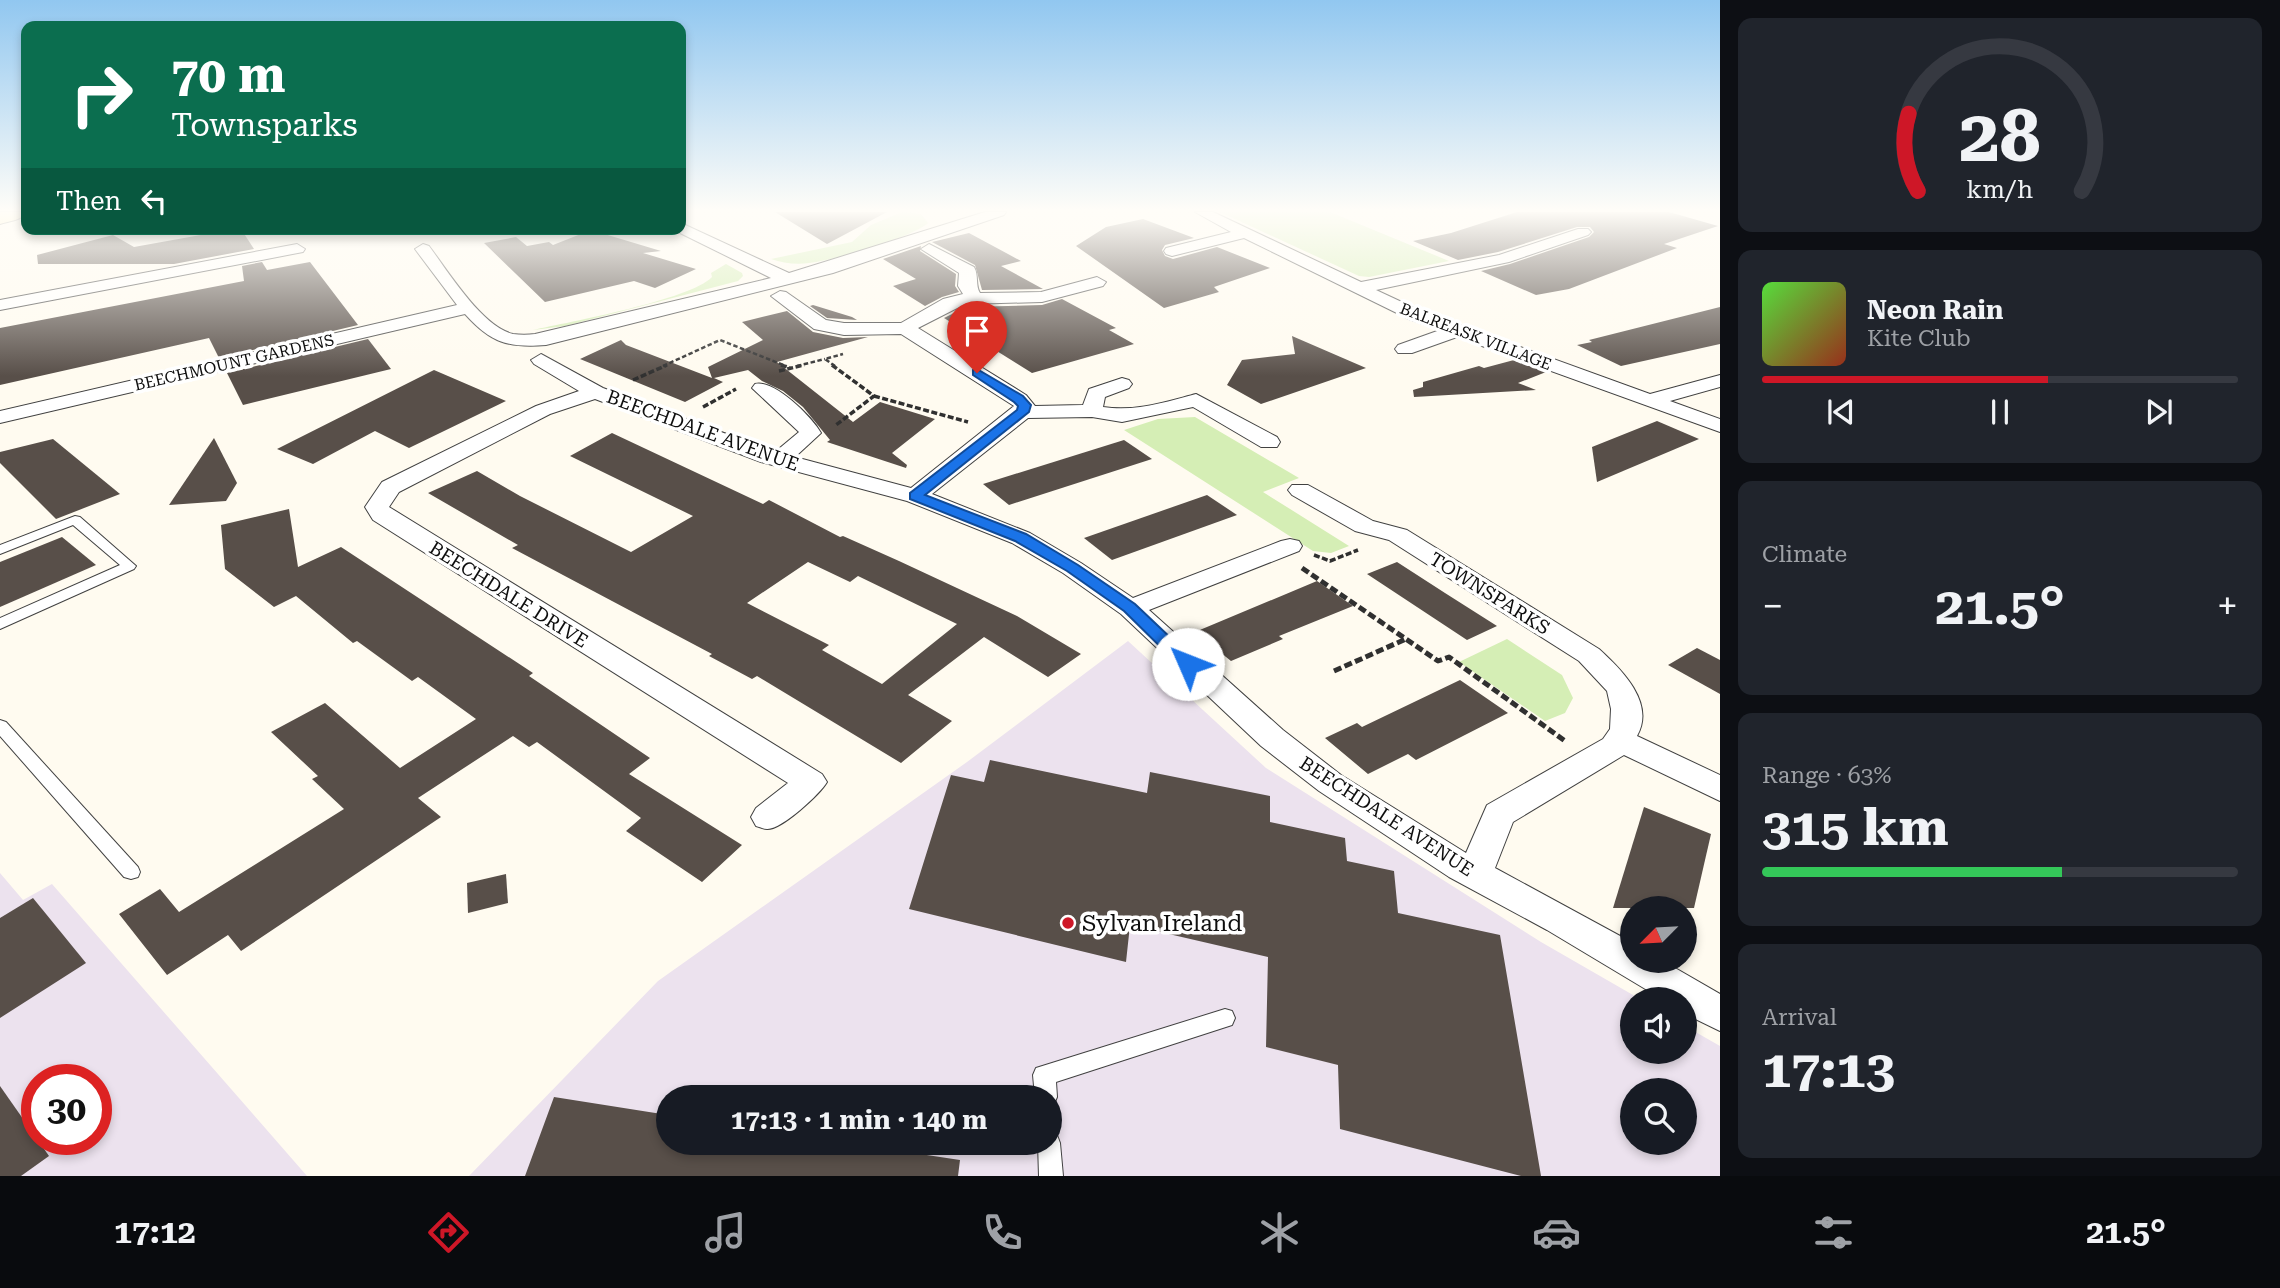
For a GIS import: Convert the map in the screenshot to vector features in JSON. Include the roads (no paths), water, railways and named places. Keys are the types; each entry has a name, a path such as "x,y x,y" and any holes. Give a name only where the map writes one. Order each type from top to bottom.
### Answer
{"street":[{"path":"0,305 202,267"},
{"path":"438,267 469,308 493,331 503,337 529,341 783,288 833,267"},
{"path":"747,267 783,288 820,325 844,329 905,328 949,303 974,299 1042,297 1097,282"},
{"path":"961,267 968,271 967,286 974,299"},
{"name":"BALREASK VILLAGE","path":"1316,267 1455,331 1720,426"},
{"path":"1359,288 1464,267"},
{"name":"BEECHMOUNT GARDENS","path":"0,417 469,308"},
{"path":"905,328 1019,399 1024,405 1023,412"},
{"path":"1405,349 1455,331"},
{"name":"BEECHDALE AVENUE","path":"541,360 599,393 716,439 779,460 915,496 1021,537 1130,608 1188,664 1300,760 1370,809 1475,874 1560,919 1720,1014"},
{"path":"1650,400 1720,381"},
{"path":"1091,411 1096,393 1122,384"},
{"path":"762,388 805,424 810,433 779,460"},
{"name":"BEECHDALE DRIVE","path":"599,393 543,410 390,487 377,507 382,515 810,782 768,817"},
{"path":"915,496 1023,412 1091,411 1122,416 1196,400 1269,442"},
{"name":"TOWNSPARKS","path":"1300,490 1364,526 1398,535 1589,655 1607,671 1622,690 1626,709 1625,730 1619,740"},
{"path":"1130,608 1284,548"},
{"path":"1475,874 1499,814 1614,747 1619,740 1720,789"}],"lane":[{"path":"0,550 75,520 129,566 0,624"},
{"path":"0,726 131,872"},
{"path":"1044,1085 1044,1075 1225,1018"},
{"path":"1049,1155 1051,1176"}],"place":[{"name":"Sylvan Ireland","path":"1068,923"}]}
